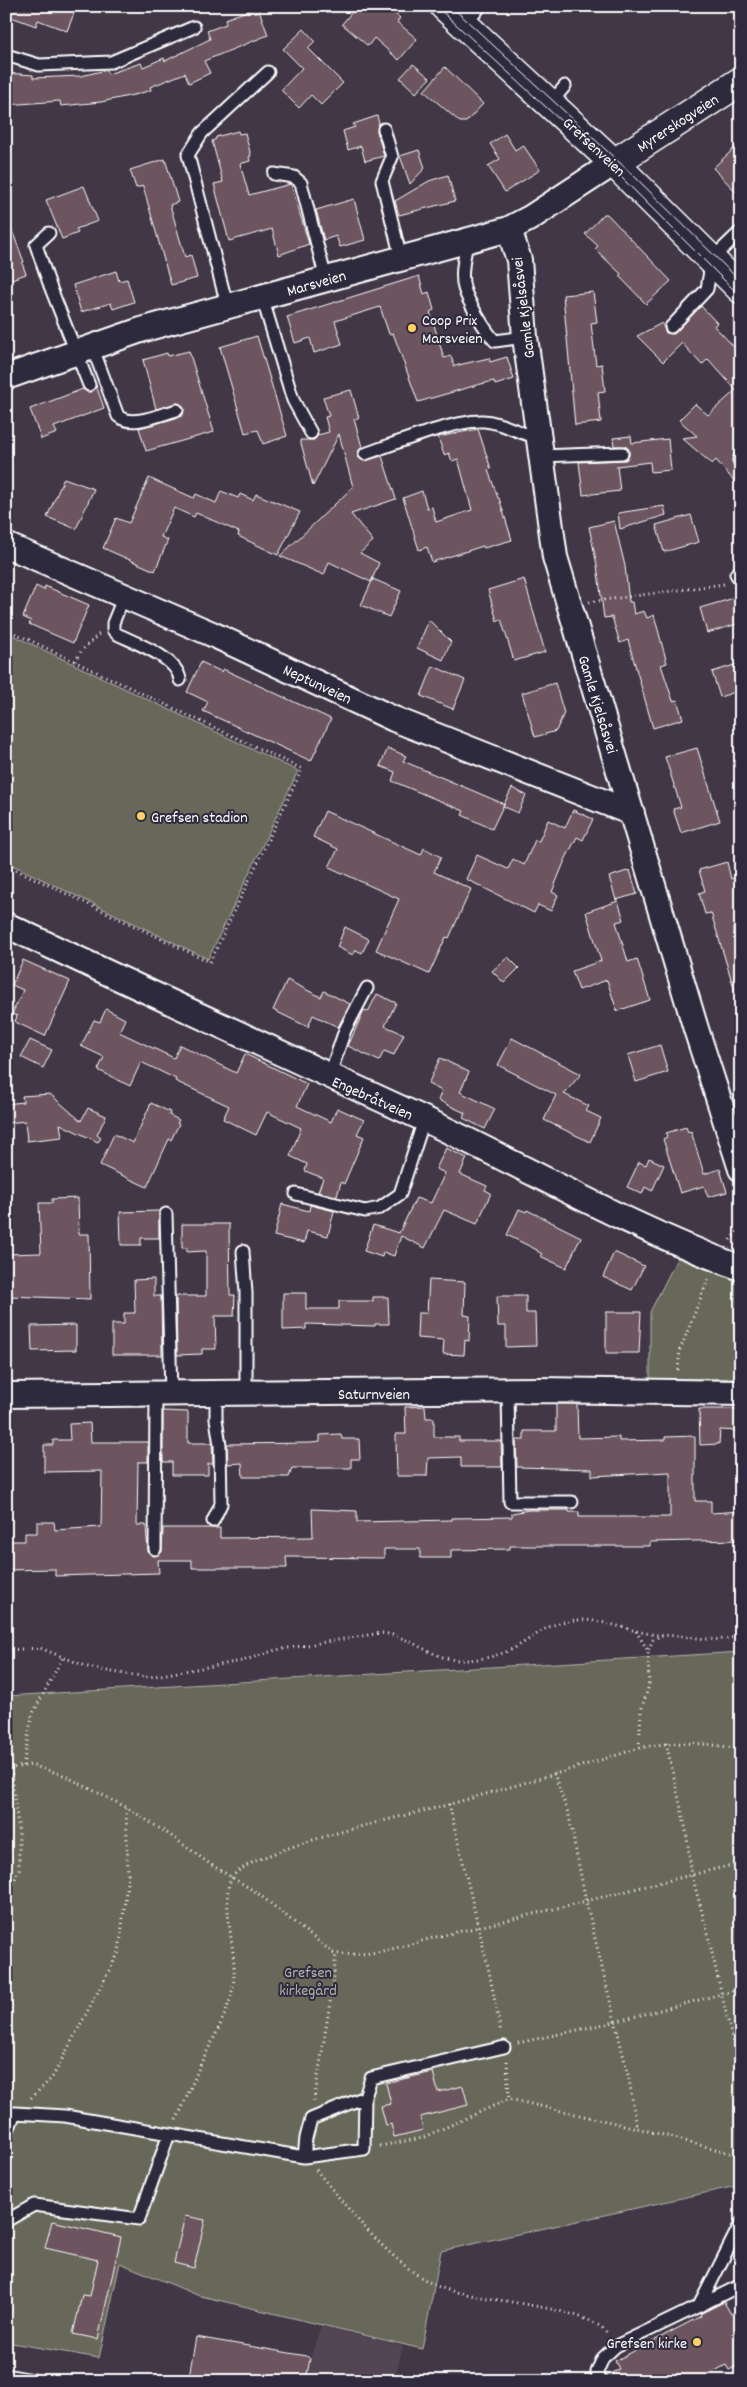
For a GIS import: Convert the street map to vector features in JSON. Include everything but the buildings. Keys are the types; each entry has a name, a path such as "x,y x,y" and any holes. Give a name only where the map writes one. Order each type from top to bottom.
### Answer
{"main road":[{"name":"Grefsenveien","path":"444,6 472,17 558,95 614,163 741,289"},
{"name":"Myrerskogveien","path":"614,163 741,81"}],"street":[{"name":"Marsveien","path":"6,377 83,349 227,305 509,229 530,218 614,163"},
{"name":"Gamle Kjelsåsvei","path":"509,229 519,260 526,337 555,557 741,1168"},
{"name":"Neptunveien","path":"6,545 229,642 394,719 632,813"},
{"name":"Engebråtveien","path":"6,926 424,1120 623,1217 714,1258 741,1268"},
{"name":"Saturnveien","path":"11,1398 163,1393 258,1397 469,1386 508,1392 676,1391 741,1393"}],"lane":[{"path":"6,55 39,65 111,62 194,27"},
{"path":"227,305 188,155 202,133 268,72"},
{"path":"384,129 392,157 382,181 401,258"},
{"path":"274,174 294,177 301,183 326,279"},
{"path":"671,327 707,289 712,259 741,231"},
{"path":"49,233 36,245 83,349 118,416 123,420 133,421 177,410"},
{"path":"467,241 463,270 464,288 487,334 495,341 526,337"},
{"path":"262,297 293,400 311,433"},
{"path":"83,349 89,385"},
{"path":"366,454 465,422 482,420 499,423 526,436 540,446 622,453"},
{"path":"124,596 113,623 113,630 117,634 171,662 180,672 180,680"},
{"path":"330,1077 345,1030 367,988"},
{"path":"296,1194 364,1212 380,1208 400,1194 424,1120"},
{"path":"155,1549 163,1393 166,1214"},
{"path":"243,1251 258,1397"},
{"path":"508,1392 510,1502 572,1502"},
{"path":"213,1521 222,1504 216,1394"},
{"path":"6,2135 15,2113 65,2116 304,2157 364,2149 365,2098 372,2078 504,2047"},
{"path":"304,2157 306,2138 312,2119 365,2098"},
{"path":"6,2221 34,2205 139,2218 169,2134"},
{"path":"699,2306 741,2222"},
{"path":"600,2381 598,2372 604,2358 616,2346 741,2286"},
{"path":"6,2375 38,2381"}],"path":[{"path":"568,603 735,579"},
{"path":"75,661 92,640 113,623"},
{"path":"6,629 302,769 210,962 6,865"},
{"path":"676,1391 680,1350 712,1269 717,1248 734,1237 741,1227"},
{"path":"6,1650 40,1648 112,1672 149,1677 242,1661 276,1650 381,1633 395,1634 446,1658 462,1660 488,1657 507,1652 527,1641 544,1628 577,1620 598,1621 663,1635 728,1640 741,1635"},
{"path":"636,1630 648,1651 650,1680 641,1711 639,1748"},
{"path":"648,1651 653,1640 663,1635"},
{"path":"23,1766 32,1715 63,1657"},
{"path":"666,1742 686,1830 692,1875 741,2078"},
{"path":"169,2134 220,2026 228,2002 234,1978 228,1892 232,1878 245,1867 284,1849 449,1804 639,1748 666,1742 692,1742 741,1749"},
{"path":"6,1769 31,1765 63,1775 126,1807 256,1892 336,1953 348,1956 394,1948 741,1863"},
{"path":"6,1902 19,1870 19,1833 11,1768"},
{"path":"554,1773 569,1816 586,1901 629,2079 637,2128"},
{"path":"449,1804 508,2065 509,2099"},
{"path":"15,2113 52,2078 119,1952 128,1874 126,1807"},
{"path":"312,2119 334,1984 336,1953"},
{"path":"504,2047 614,2022 672,2005 741,1989"},
{"path":"364,2149 422,2138 509,2099 637,2128 741,2156"},
{"path":"304,2157 369,2231 418,2277 443,2289 576,2315 603,2327 616,2346"},
{"path":"729,2381 741,2375"}],"shaded area":[{"path":"321,2326 403,2346 394,2381 303,2381 306,2379 310,2359"}],"green space":[{"name":"Grefsen stadion","path":"6,632 298,771 208,959 6,862"},
{"path":"679,1255 741,1282 741,1378 650,1380 650,1312"},
{"name":"Grefsen kirkegård","path":"741,1652 741,2185 441,2251 422,2349 197,2295 120,2263 99,2358 6,2342 6,1696"}],"tram line":[{"path":"436,6 610,166 741,297"},
{"path":"451,6 634,176 741,282"}],"place":[{"name":"Coop Prix Marsveien","path":"412,328"},
{"name":"Grefsen stadion","path":"141,816"},
{"name":"Grefsen kirke","path":"697,2342"}]}
